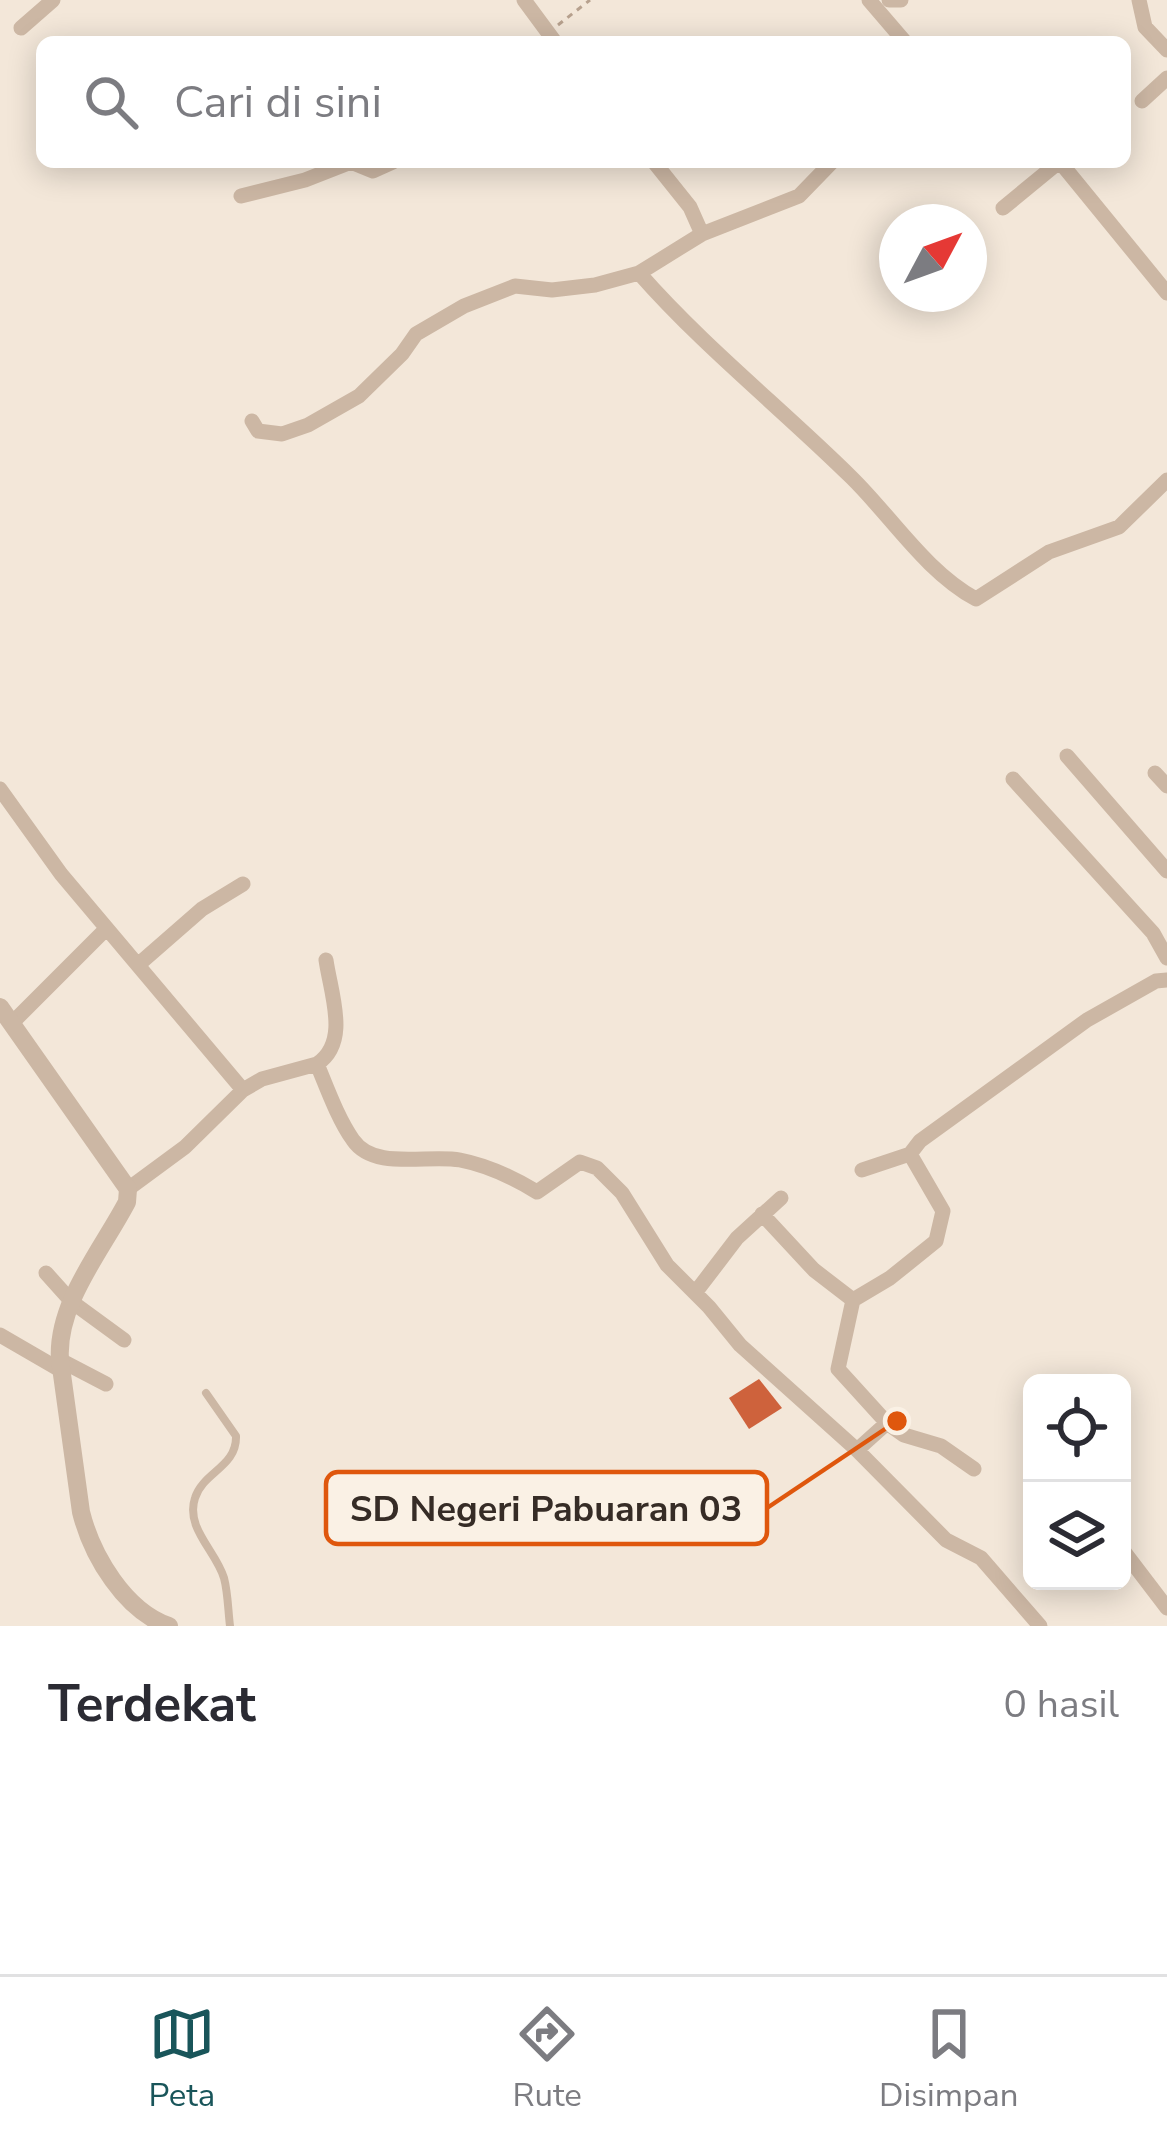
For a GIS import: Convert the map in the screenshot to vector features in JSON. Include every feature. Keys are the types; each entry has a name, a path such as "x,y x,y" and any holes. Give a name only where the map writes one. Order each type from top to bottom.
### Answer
{"street":[{"path":"21,28 53,0"},
{"path":"524,0 551,36"},
{"path":"869,0 900,36"},
{"path":"889,0 901,0"},
{"path":"1139,0 1145,27 1167,50"},
{"path":"1142,101 1167,78"},
{"path":"241,196 336,168"},
{"path":"659,168 690,207 702,234"},
{"path":"252,421 266,434 308,425 366,391 416,334 436,319 515,286 552,290 639,273 702,234 799,196 826,168"},
{"path":"1003,208 1052,168"},
{"path":"1064,168 1167,293"},
{"path":"639,273 691,332 823,449 894,525 976,598 1049,552 1119,527 1164,491"},
{"path":"1067,756 1167,871"},
{"path":"1013,779 1153,933 1167,958"},
{"path":"0,789 106,929 243,1090"},
{"path":"139,964 202,908 243,884"},
{"path":"1153,933 1167,922"},
{"path":"106,929 6,1015 128,1189 127,1202 62,1328 61,1365 88,1536 135,1606 152,1620 170,1626"},
{"path":"128,1189 185,1148 243,1090 262,1078 317,1064 331,1054 337,1036 326,960"},
{"path":"862,1170 910,1154 936,1127 1087,1020 1156,981 1167,980"},
{"path":"317,1064 350,1137 363,1151 398,1159 461,1160 511,1176 540,1192 577,1164 590,1164 622,1193 667,1265 766,1372 857,1450 946,1540 981,1558 1040,1626"},
{"path":"910,1154 939,1198 942,1226 936,1241 853,1300 838,1369 887,1423 904,1435 940,1446 974,1469"},
{"path":"695,1293 737,1238 781,1198"},
{"path":"762,1214 814,1270 853,1300"},
{"path":"46,1273 72,1302 124,1340"},
{"path":"0,1335 106,1384"},
{"path":"857,1450 887,1423"},
{"path":"1131,1561 1167,1608"}],"lane":[{"path":"206,1394 236,1436 232,1456 197,1492 194,1512 198,1531 224,1579 230,1626"}],"path":[{"path":"553,36 590,0"}],"building":[{"path":"759,1379 782,1408 749,1429 729,1398"}],"place":[{"name":"SD Negeri Pabuaran 03","path":"897,1421"}]}
